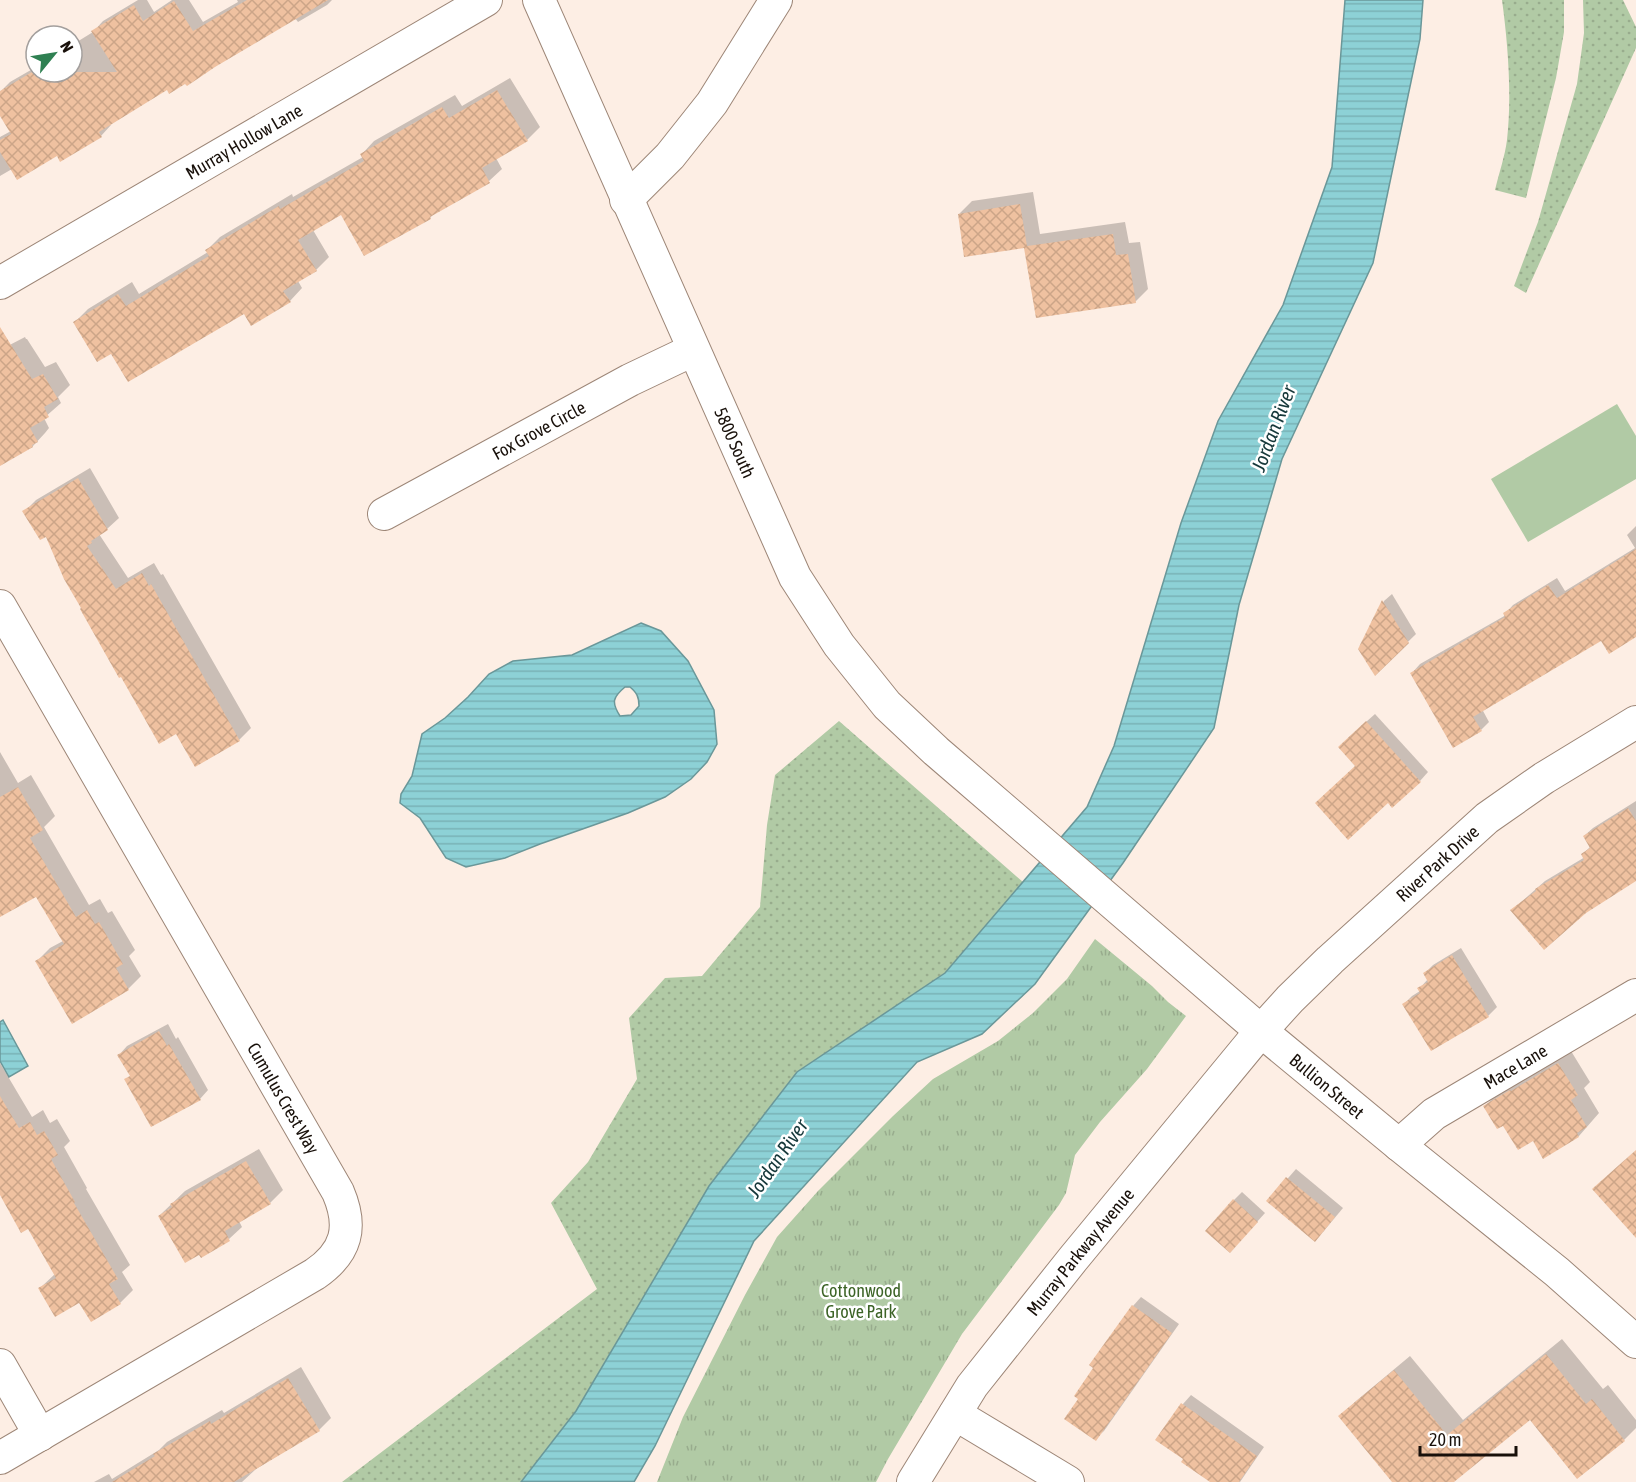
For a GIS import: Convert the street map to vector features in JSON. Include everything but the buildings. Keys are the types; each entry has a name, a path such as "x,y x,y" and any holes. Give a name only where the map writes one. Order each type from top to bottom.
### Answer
{"street":[{"name":"Murray Hollow Lane","path":"0,283 486,0"},
{"name":"5800 South","path":"539,0 795,577 839,645 887,705 1021,825"},
{"path":"626,200 670,156 712,103 776,0"},
{"name":"Fox Grove Circle","path":"384,514 630,380 693,350"},
{"name":"Cumulus Crest Way","path":"0,606 338,1192 346,1216 347,1229 343,1242 324,1268 0,1458"},
{"name":"River Park Drive","path":"1261,1031 1330,960 1487,818 1544,778 1636,722"},
{"name":"Bullion Street","path":"1021,825 1261,1031 1557,1272 1636,1341"},
{"name":"Mace Lane","path":"1399,1145 1434,1114 1636,994"},
{"name":"Murray Parkway Avenue","path":"913,1482 972,1386 1073,1259 1261,1031"},
{"path":"0,1365 40,1435"},
{"path":"955,1414 1068,1482"}],"green space":[{"path":"1502,0 1564,0 1564,32 1556,78 1526,198 1495,190 1506,146 1509,106 1508,52"},
{"path":"1583,0 1623,0 1636,27 1636,48 1526,293 1514,286 1538,222 1577,84 1584,33"},
{"path":"1617,404 1636,436 1636,479 1528,542 1491,479"},
{"path":"839,721 1023,882 945,973 797,1072 709,1186 576,1411 521,1482 342,1482 597,1289 551,1203 588,1162 637,1079 629,1018 665,978 702,976 760,907 767,825 775,775"},
{"name":"Cottonwood Grove Park","path":"1095,939 1186,1016 1147,1069 1100,1122 1075,1155 1066,1193 1059,1205 962,1334 876,1482 657,1482 683,1417 777,1237 818,1191 933,1079 998,1041 1033,1013 1067,979"}],"water":[{"name":"Jordan River","path":"1345,0 1423,0 1420,39 1373,263 1282,459 1239,605 1214,728 1123,863 1035,984 982,1034 917,1062 754,1241 655,1446 634,1482 521,1482 576,1411 709,1186 797,1072 945,973 1087,807 1114,746 1181,523 1218,421 1283,305 1332,167"},
{"path":"641,623 661,631 688,661 714,710 717,744 707,762 691,779 665,797 628,813 505,858 466,867 446,858 420,818 400,803 401,794 412,776 422,734 445,718 489,674 513,661 572,655","holes":["625,687 630,687 637,695 639,706 631,715 620,716 615,707 615,700"]},
{"path":"3,1020 28,1066 9,1077 0,1061 0,1022"}]}
